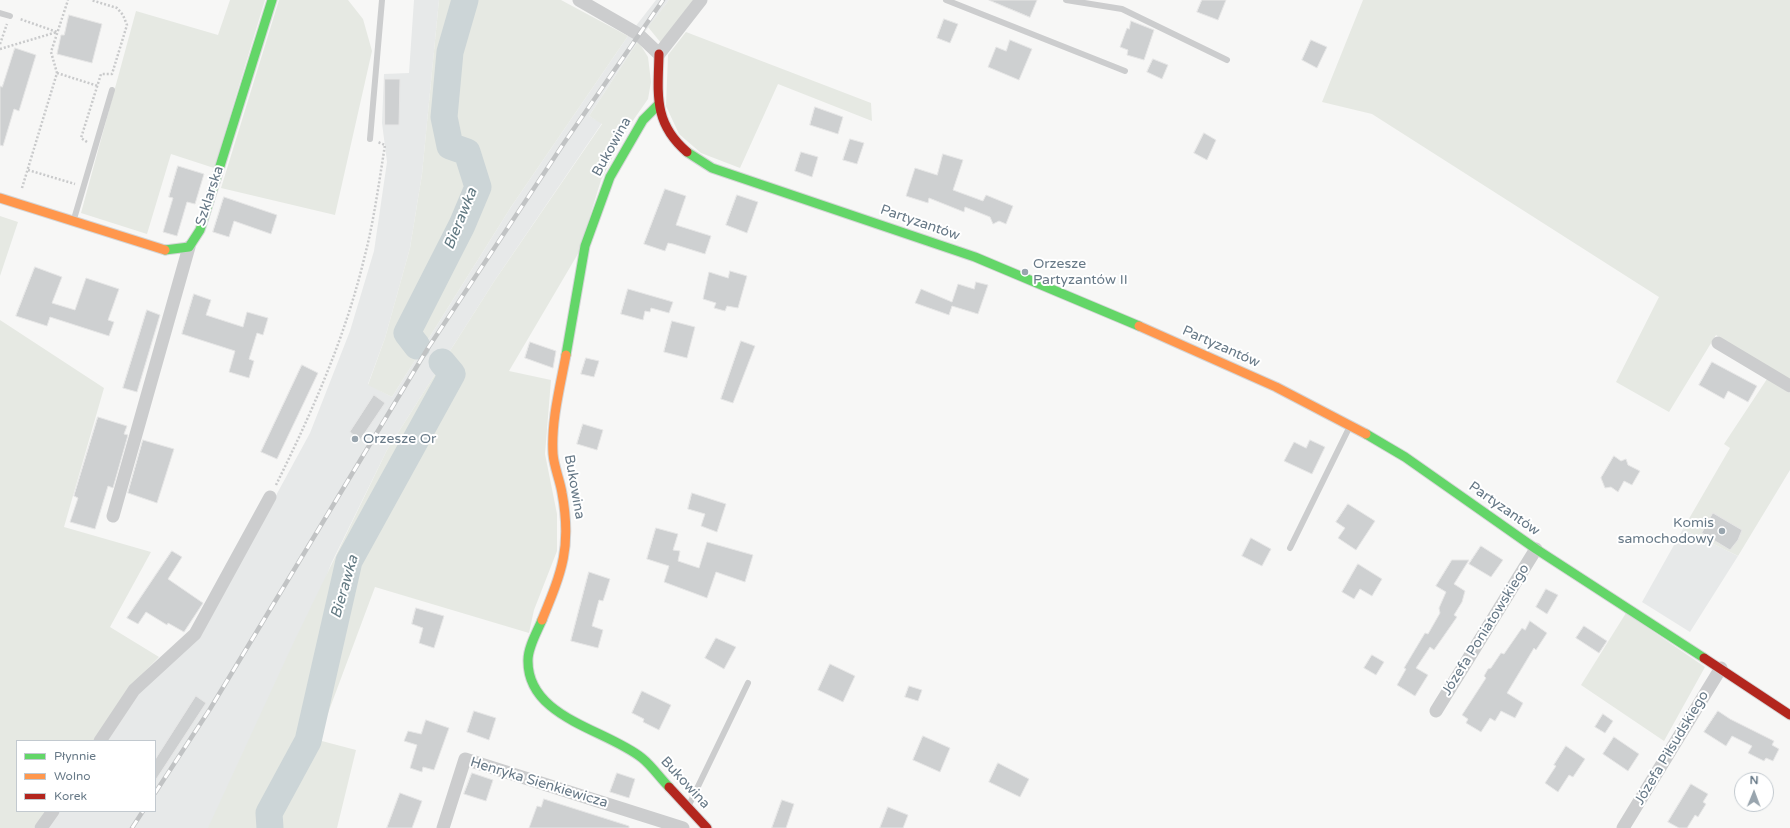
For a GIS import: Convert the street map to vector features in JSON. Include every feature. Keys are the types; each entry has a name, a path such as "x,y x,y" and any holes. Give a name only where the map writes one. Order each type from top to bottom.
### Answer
{"street":[{"name":"Szklarska","path":"189,247 200,230 272,0"},
{"path":"579,0 638,34 659,54 701,0"},
{"name":"Partyzantów","path":"659,54 658,105 663,122 672,137 683,150 695,160 712,168 975,257 1276,386 1350,425 1405,457 1536,549 1721,668 1790,715"},
{"name":"Bukowina","path":"658,105 643,120 610,177 585,246 553,428 553,456 566,513 567,534 564,561 555,588 532,644 528,660 533,686 542,699 569,719 612,740 642,758 707,828"},
{"path":"0,198 74,220 167,251 189,247 113,516"},
{"path":"1718,343 1790,386"},
{"path":"101,740 134,690 195,634 234,566 270,497"},
{"name":"Józefa Poniatowskiego","path":"1436,712 1536,549"},
{"name":"Józefa Piłsudskiego","path":"1623,828 1721,668"},
{"name":"Henryka Sienkiewicza","path":"443,828 465,759 683,828"},
{"path":"41,828 52,812"}],"lane":[{"path":"370,139 382,0"},
{"path":"946,0 1125,71"},
{"path":"1066,0 1122,10 1227,60"},
{"path":"0,13 10,16"},
{"path":"74,220 112,90"},
{"path":"1290,548 1350,425"},
{"path":"688,807 748,682"}],"path":[{"path":"22,190 57,73 51,52 68,0"},
{"path":"0,44 10,16 57,32"},
{"path":"0,49 57,32"},
{"path":"57,73 98,86"},
{"path":"270,497 302,433 331,366 364,259 385,144 370,139"},
{"path":"28,170 78,185"}],"shaded area":[{"path":"230,0 265,0 214,168 171,154 147,234 81,213 136,11 218,35"},
{"path":"279,0 348,0 363,19 372,51 335,215 221,188"},
{"path":"414,0 439,0 422,174 410,248 385,338 368,384 392,397 511,207 628,36 656,0 669,0 638,41 589,116 602,123 495,280 387,450 331,564 232,828 48,828 58,812 156,812 156,740 107,740 137,694 201,633 310,433 350,331 374,251 387,162 382,123 384,74 409,73"},
{"path":"439,0 561,0 628,36 511,207 392,397 368,385 385,338 410,248 422,174"},
{"path":"669,0 693,0 661,43 648,27"},
{"path":"1363,0 1790,0 1790,380 1716,335 1669,412 1616,382 1659,297 1372,114 1322,102"},
{"path":"686,32 871,103 872,121 778,84 740,168 701,153 679,134 666,106 668,55"},
{"path":"638,41 648,57 651,82 648,99 627,129 601,180 579,252 509,371 551,380 545,454 557,514 557,551 534,610 529,633 375,587 318,740 356,750 337,828 208,828 291,648 387,450 495,280 602,124 589,116"},
{"path":"0,216 18,222 0,276"},
{"path":"0,320 104,388 64,527 151,552 110,627 159,657 131,686 94,740 16,740 16,812 44,812 34,828 0,828"},
{"path":"1767,379 1790,393 1790,470 1738,556 1683,529 1730,448 1724,444"},
{"path":"1683,529 1738,556 1690,632 1642,602"},
{"path":"1626,613 1705,667 1664,741 1581,685"}],"building":[{"path":"989,0 1037,0 1030,17"},
{"path":"1202,0 1226,0 1218,20 1197,12"},
{"path":"69,15 102,24 92,63 57,54 61,35 64,35"},
{"path":"944,19 958,24 950,43 937,38"},
{"path":"1131,21 1154,30 1144,60 1127,55 1128,50 1120,47 1127,28 1129,29"},
{"path":"1010,40 1032,49 1019,80 988,67 996,47 1006,51"},
{"path":"1311,40 1327,47 1317,68 1302,60"},
{"path":"15,48 36,55 19,111 14,109 3,146 0,145 0,86 2,87"},
{"path":"1153,59 1168,65 1162,79 1147,72"},
{"path":"385,79 400,79 399,125 385,125"},
{"path":"815,107 843,117 838,134 810,125"},
{"path":"1204,133 1216,140 1207,160 1194,153"},
{"path":"850,139 864,143 857,164 843,160"},
{"path":"801,152 818,157 812,177 795,171"},
{"path":"943,154 963,160 953,190 983,201 986,195 1013,206 1006,224 999,221 993,224 990,217 965,207 964,212 929,198 928,203 906,196 915,168 937,175"},
{"path":"178,166 204,174 195,204 187,202 177,236 163,232 173,198 169,197"},
{"path":"665,189 686,196 676,225 711,236 705,254 668,243 665,251 644,244"},
{"path":"737,195 758,202 747,233 726,225"},
{"path":"224,197 277,215 271,234 234,221 229,237 213,232"},
{"path":"35,267 62,277 52,303 75,310 86,278 119,289 108,320 114,322 109,336 50,317 47,326 16,316"},
{"path":"730,271 747,276 738,308 727,306 725,311 714,308 716,303 703,299 709,272 728,278"},
{"path":"976,282 988,285 978,314 952,306 949,315 915,303 921,289 952,302 958,284 974,289"},
{"path":"628,289 673,302 669,313 651,308 650,312 645,311 643,320 621,314"},
{"path":"194,294 211,300 206,315 243,327 247,312 268,318 263,335 257,333 249,359 254,361 249,378 229,372 235,351 182,334"},
{"path":"147,310 160,315 137,392 123,388"},
{"path":"672,321 695,327 687,358 664,352"},
{"path":"741,341 755,346 733,403 721,399"},
{"path":"530,342 556,351 553,368 525,358"},
{"path":"586,358 599,361 594,377 581,374"},
{"path":"1712,362 1757,386 1748,402 1728,391 1724,399 1699,385"},
{"path":"302,365 318,373 277,459 261,452"},
{"path":"374,395 385,403 360,440 350,432"},
{"path":"98,417 127,426 124,434 128,435 113,488 108,486 95,529 70,522 78,498 74,496"},
{"path":"583,424 603,430 597,450 577,444"},
{"path":"143,440 174,449 157,503 128,493"},
{"path":"1310,440 1325,447 1312,474 1284,461 1294,442 1306,448"},
{"path":"1614,456 1621,461 1626,459 1628,465 1640,471 1632,485 1624,481 1618,492 1611,487 1605,488 1601,478"},
{"path":"692,493 726,504 717,532 701,526 705,514 688,509"},
{"path":"1348,504 1375,521 1356,550 1338,538 1345,528 1336,522"},
{"name":"Komis samochodowy","path":"1713,513 1742,530 1738,540 1730,550 1702,533"},
{"path":"656,528 678,534 673,550 680,551 678,561 699,568 707,542 753,555 745,582 716,572 707,598 664,582 669,566 647,559"},
{"path":"1251,538 1271,549 1262,566 1242,556"},
{"path":"1481,546 1503,560 1491,577 1469,564"},
{"path":"172,551 182,557 168,579 203,603 184,632 168,623 167,625 146,612 138,624 127,618"},
{"path":"1452,560 1469,560 1454,584 1465,591 1462,602 1454,615 1457,617 1434,650 1430,647 1416,668 1428,675 1415,696 1397,685 1406,669 1404,668 1425,633 1428,634 1440,613 1439,608 1446,592 1436,586"},
{"path":"1358,564 1382,579 1372,596 1360,589 1354,599 1342,592"},
{"path":"589,572 610,579 603,601 599,600 592,626 603,630 598,648 571,641"},
{"path":"1546,589 1558,595 1547,614 1536,607"},
{"path":"416,608 444,616 434,648 419,643 423,628 412,624"},
{"path":"1530,621 1547,633 1536,650 1534,648 1507,693 1523,703 1515,718 1501,711 1495,721 1490,718 1481,732 1466,723 1468,719 1462,715 1486,678 1484,676 1488,669 1491,668 1501,653 1504,654 1522,628 1525,630"},
{"path":"1584,626 1607,641 1599,653 1576,638"},
{"path":"716,638 736,647 724,669 705,658"},
{"path":"1372,655 1384,662 1376,675 1364,668"},
{"path":"830,664 855,676 843,702 818,690"},
{"path":"909,686 922,690 918,701 905,697"},
{"path":"642,691 671,705 659,730 643,722 644,719 632,713"},
{"path":"196,696 206,703 156,779 156,758"},
{"path":"474,711 496,718 489,740 467,732"},
{"path":"1718,711 1730,719 1774,741 1772,745 1779,749 1773,761 1766,758 1764,761 1748,753 1752,746 1732,736 1726,746 1704,732"},
{"path":"1603,714 1613,721 1605,733 1595,727"},
{"path":"426,720 449,728 434,770 423,767 422,772 410,768 417,745 404,741 408,731 421,734"},
{"path":"923,736 950,748 940,772 913,760"},
{"path":"1614,737 1639,754 1628,771 1603,754"},
{"path":"1566,746 1585,759 1573,777 1569,775 1558,792 1545,783"},
{"path":"998,763 1029,779 1020,797 989,782"},
{"path":"472,773 493,780 486,801 464,794"},
{"path":"617,773 635,779 629,798 610,792"},
{"path":"1691,784 1708,794 1703,802 1706,804 1698,817 1695,815 1687,828 1679,828 1668,822"},
{"path":"400,793 422,801 412,828 387,828"},
{"path":"544,799 629,826 629,828 529,828 537,806 541,807"},
{"path":"782,800 794,804 786,828 772,828"},
{"path":"888,807 908,815 903,828 880,828"}],"waterway":[{"name":"Bierawka","path":"417,346 407,333 462,225 478,187 467,152 450,146 444,117 450,52 465,0"},
{"name":"Bierawka","path":"270,828 269,813 308,741 349,561 452,374 442,362"}],"railway":[{"path":"156,791 210,709 428,348 564,143 663,0"},
{"path":"132,828 142,812"}],"traffic: fast":[{"path":"165,250 189,247 200,230 272,0"},
{"path":"566,355 585,246 610,177 643,120 658,105"},
{"path":"687,152 712,168 975,257 1139,326"},
{"path":"1366,434 1405,457 1536,549 1704,658"},
{"path":"542,620 528,655 531,680 540,696 554,709 571,720 627,748 642,758 669,787"}],"traffic: slow":[{"path":"0,198 165,250"},
{"path":"1139,326 1276,387 1366,434"},
{"path":"542,620 560,573 565,544 565,512 553,454 553,429 556,404 566,355"}],"traffic: jam":[{"path":"659,54 658,95 663,119 668,130 687,152"},
{"path":"1704,658 1790,715"},
{"path":"669,787 707,828"}],"place":[{"name":"Orzesze Partyzantów II","path":"1025,272"},
{"name":"Orzesze Or","path":"355,439"},
{"name":"Komis samochodowy","path":"1722,531"}]}
